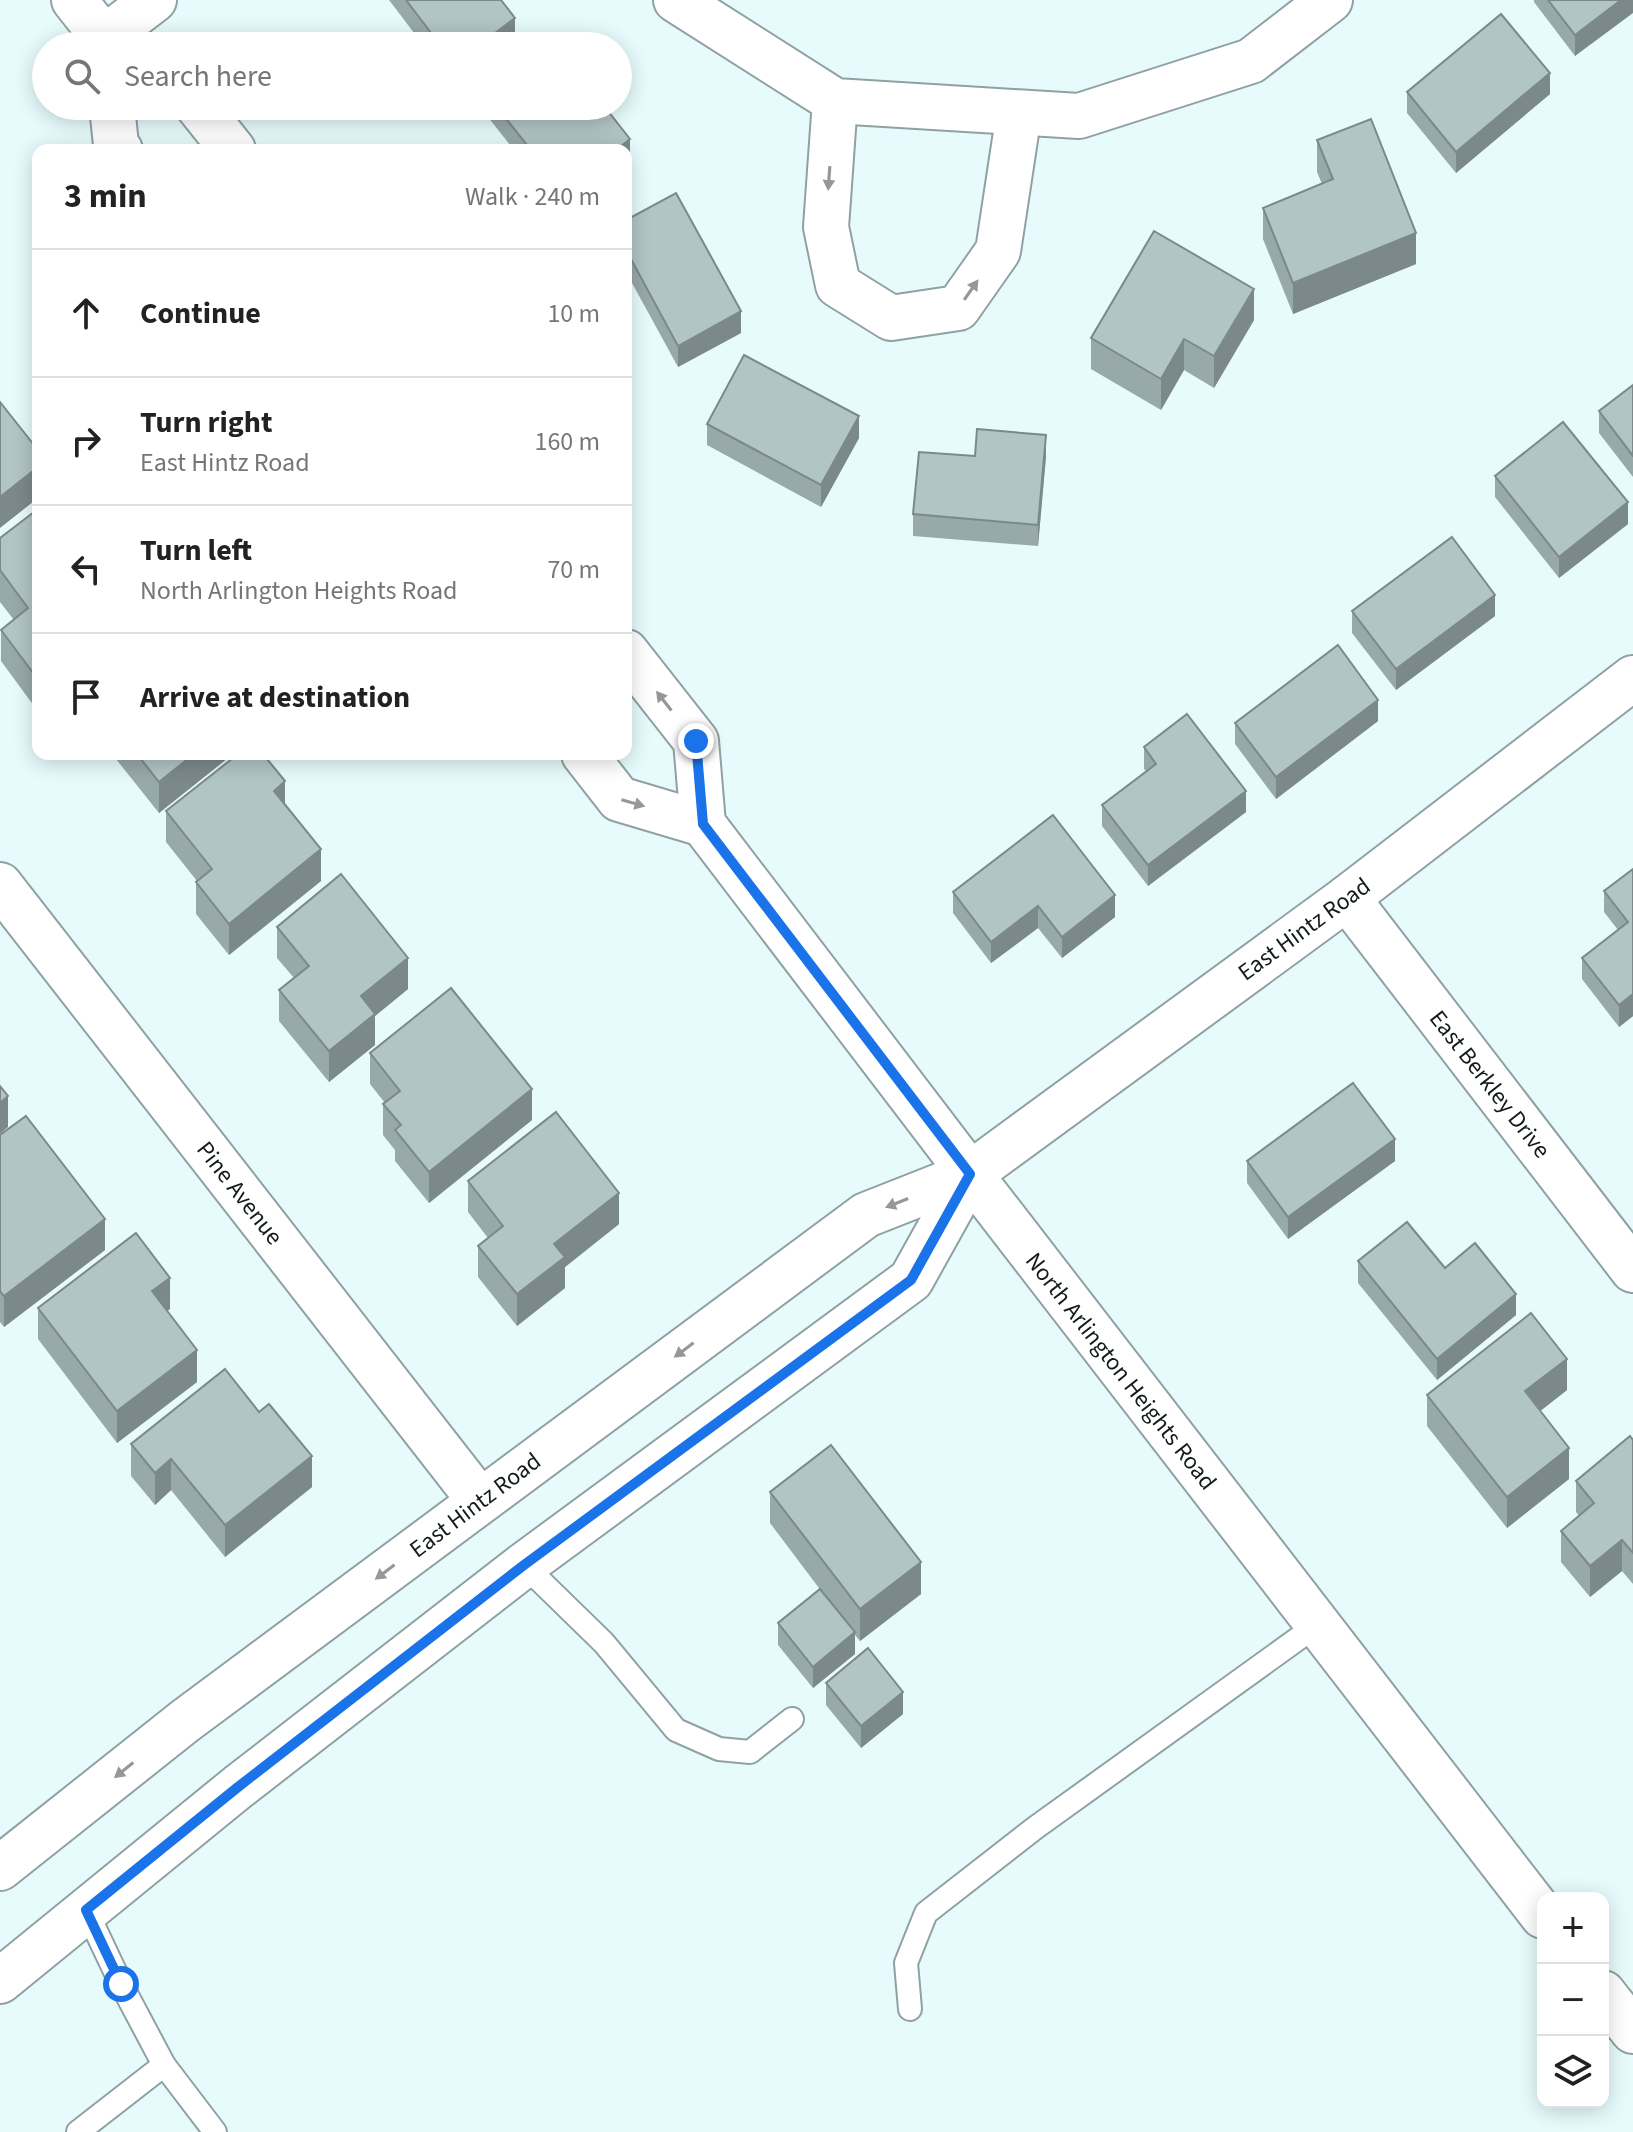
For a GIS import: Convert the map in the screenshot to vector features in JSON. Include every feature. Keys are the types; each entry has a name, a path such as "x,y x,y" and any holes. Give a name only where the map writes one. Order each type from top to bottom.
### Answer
{"main road":[{"path":"74,0 99,32"},
{"path":"120,32 154,0"},
{"path":"676,0 835,101 1079,116 1251,61 1330,0"},
{"path":"835,101 826,227 838,285 891,318 958,308 998,251 1019,113"},
{"path":"113,120 116,144"},
{"path":"209,120 228,144"},
{"path":"589,760 619,799 703,824 696,741 632,660"},
{"name":"East Hintz Road","path":"0,1868 185,1721 866,1215 970,1174 1347,898 1633,678"},
{"name":"North Arlington Heights Road","path":"703,824 1537,1908"},
{"name":"Pine Avenue","path":"0,885 480,1501"},
{"name":"East Berkley Drive","path":"1347,898 1633,1270"},
{"name":"East Hintz Road","path":"0,1981 238,1787 524,1565 911,1280 970,1174"},
{"path":"1609,2001 1633,2031"}],"lane":[{"path":"524,1565 604,1643 676,1730 719,1749 750,1752 792,1719"},
{"path":"910,2009 906,1963 926,1913 1035,1828 1317,1625"},
{"path":"86,1910 164,2065 215,2132"},
{"path":"78,2132 164,2065"}],"building":[{"path":"406,0 501,0 515,18 496,32 430,32"},
{"path":"1548,0 1621,0 1575,35"},
{"path":"1501,14 1550,73 1456,152 1407,92"},
{"path":"1371,119 1416,233 1293,283 1263,208 1333,179 1317,140"},
{"path":"507,120 615,120 630,139 624,144 526,144"},
{"path":"676,193 741,311 678,346 632,261 632,217"},
{"path":"1154,231 1254,289 1214,356 1184,339 1161,379 1091,338"},
{"path":"744,355 859,416 821,485 707,424"},
{"path":"1633,385 1633,456 1599,411"},
{"path":"0,402 32,442 32,472 0,497"},
{"path":"1563,422 1628,502 1559,557 1495,476"},
{"path":"977,429 1046,435 1038,525 913,514 919,452 975,456"},
{"path":"32,514 32,671 1,630 28,608 0,570 0,538"},
{"path":"1452,537 1495,595 1396,669 1352,611"},
{"path":"1338,645 1378,700 1276,777 1235,723"},
{"path":"1187,714 1246,791 1148,865 1102,805 1156,764 1144,747"},
{"path":"142,760 186,760 159,782"},
{"path":"230,760 268,760 285,781 274,791 321,849 229,924 196,882 212,869 166,811"},
{"path":"1053,815 1115,895 1062,937 1038,906 991,942 953,892"},
{"path":"1633,869 1633,994 1619,1005 1582,958 1628,922 1604,891"},
{"path":"341,874 408,958 361,996 375,1014 329,1051 279,990 309,966 277,927"},
{"path":"451,988 532,1089 429,1172 395,1130 401,1125 383,1104 400,1091 370,1053"},
{"path":"1353,1083 1395,1139 1288,1217 1247,1161"},
{"path":"0,1086 8,1096 0,1103"},
{"path":"556,1112 619,1193 554,1244 565,1257 517,1294 478,1246 503,1226 468,1181"},
{"path":"26,1116 105,1219 4,1296 0,1291 0,1135"},
{"path":"1407,1222 1445,1268 1475,1243 1516,1294 1437,1359 1358,1261"},
{"path":"136,1233 170,1278 152,1291 197,1350 117,1411 38,1308"},
{"path":"1531,1313 1567,1359 1525,1391 1569,1448 1507,1497 1427,1395"},
{"path":"225,1369 259,1412 269,1404 312,1456 225,1525 171,1459 155,1473 131,1444"},
{"path":"1630,1436 1633,1440 1633,1553 1622,1540 1590,1566 1561,1531 1594,1503 1576,1481"},
{"path":"831,1445 921,1562 860,1609 770,1492"},
{"path":"820,1589 855,1632 813,1667 778,1623"},
{"path":"868,1648 903,1692 861,1726 826,1683"}],"route":[{"path":"121,1984 86,1910 238,1787 524,1565 911,1280 970,1174 703,824 696,741"}]}
